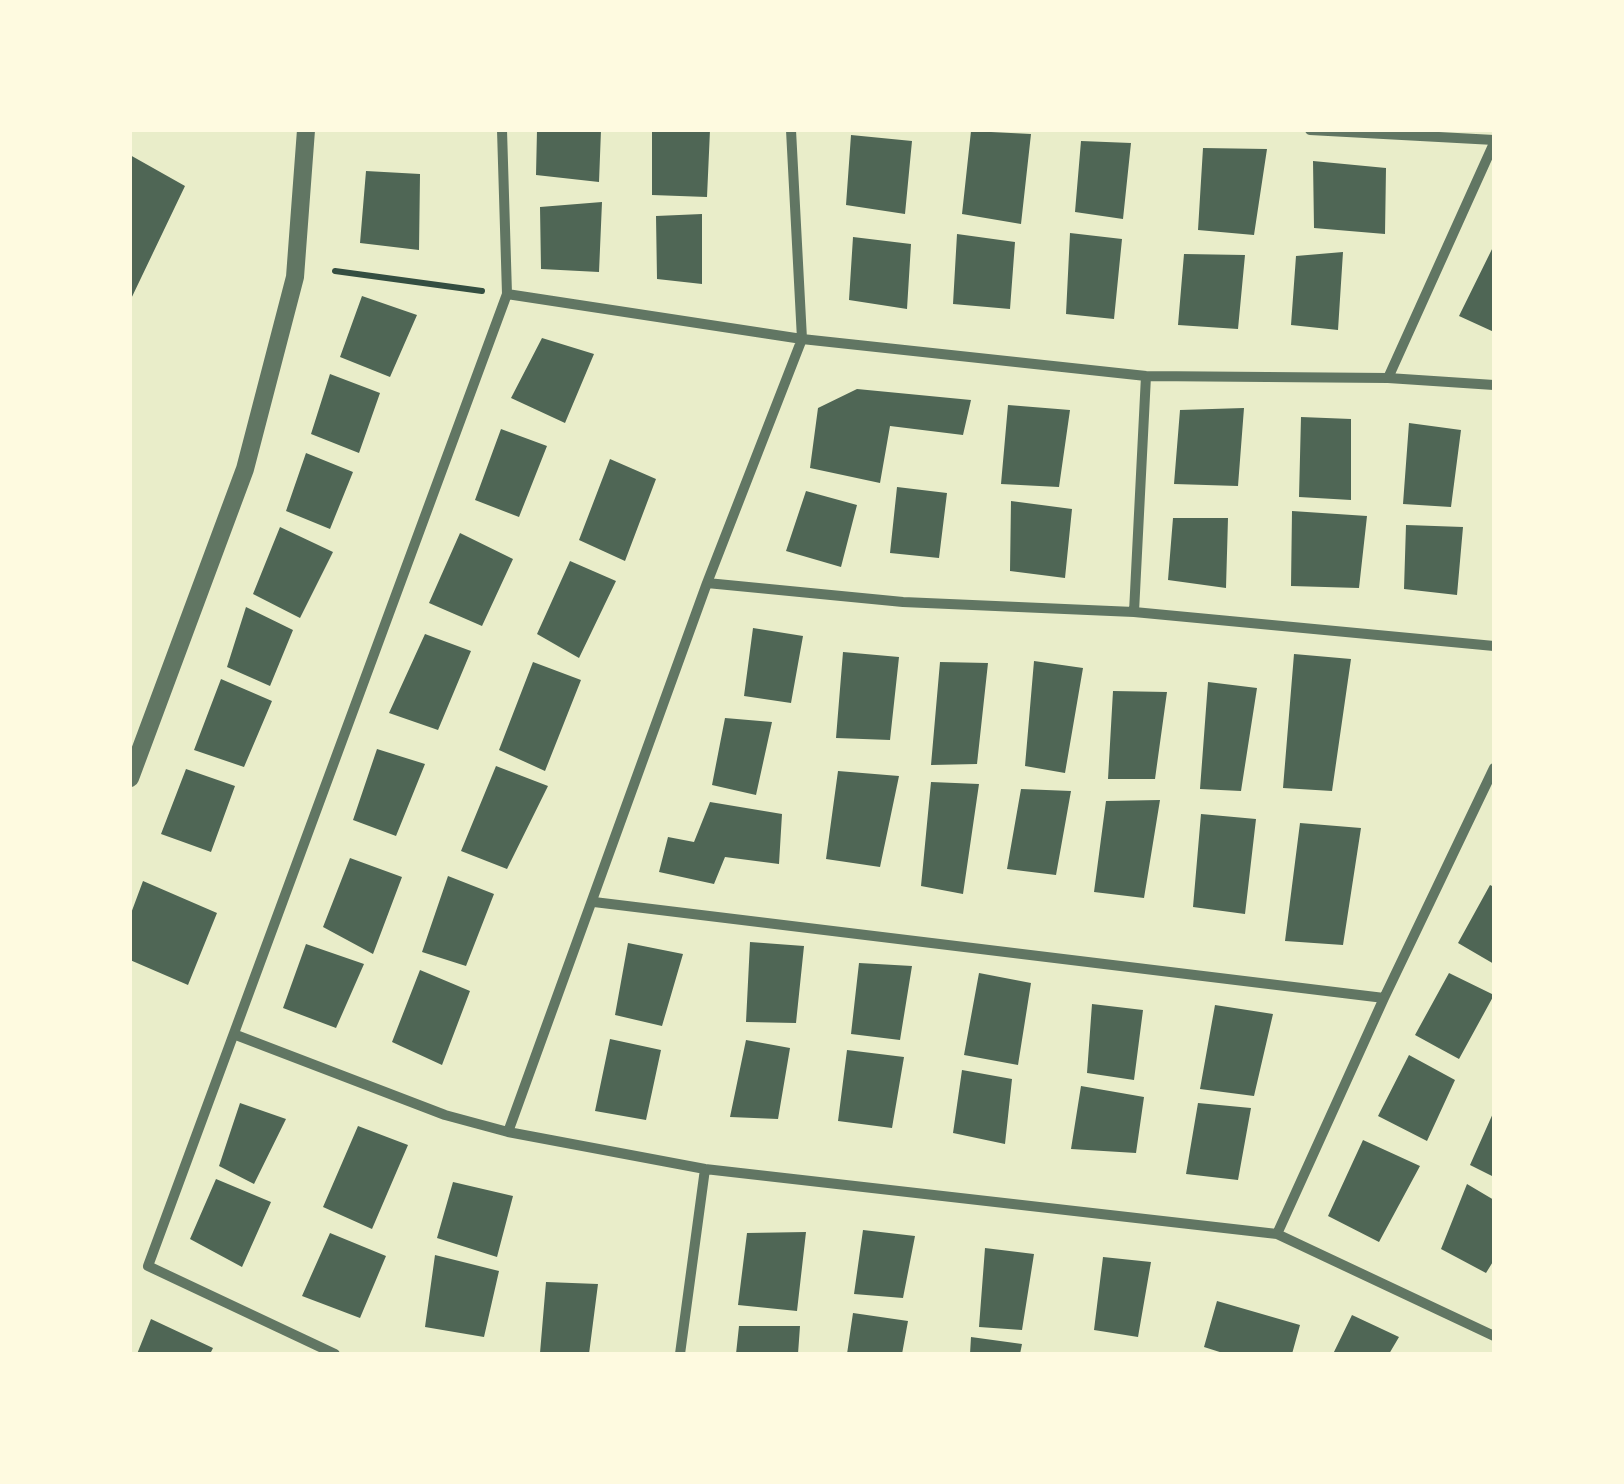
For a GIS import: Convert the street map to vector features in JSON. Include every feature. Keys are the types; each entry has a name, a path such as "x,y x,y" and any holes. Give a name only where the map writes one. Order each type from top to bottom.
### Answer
{"street":[{"path":"130,778 245,469 294,276 306,130"},
{"path":"335,1354 148,1266 507,294 502,130"},
{"path":"508,1132 707,583 802,339 791,130"},
{"path":"1310,130 1494,141 1388,378"},
{"path":"507,294 802,339 1146,376 1388,378 1494,385"},
{"path":"1134,612 1146,376"},
{"path":"707,583 903,602 1134,612 1494,646"},
{"path":"1277,1234 1494,768"},
{"path":"594,902 1384,998"},
{"path":"236,1035 445,1115 508,1132 705,1170 1277,1234 1494,1336"},
{"path":"680,1354 705,1170"}],"path":[{"path":"335,271 507,294"}],"building":[{"path":"537,130 601,130 599,182 536,175"},
{"path":"652,130 710,130 707,197 652,195"},
{"path":"971,131 1031,134 1021,224 962,214"},
{"path":"851,135 912,141 905,214 846,205"},
{"path":"1081,141 1131,143 1123,219 1075,212"},
{"path":"1203,148 1267,149 1254,235 1198,230"},
{"path":"130,155 185,186 130,301"},
{"path":"1313,161 1386,168 1385,234 1314,228"},
{"path":"366,171 420,174 419,250 360,243"},
{"path":"602,202 599,272 541,269 540,207"},
{"path":"702,214 702,284 657,279 656,216"},
{"path":"1070,233 1122,239 1114,319 1066,314"},
{"path":"957,234 1015,242 1010,309 953,304"},
{"path":"853,237 911,244 907,309 849,300"},
{"path":"1494,245 1494,332 1459,316"},
{"path":"1343,252 1338,330 1291,325 1296,256"},
{"path":"1184,254 1245,255 1238,329 1178,325"},
{"path":"362,296 417,315 390,377 340,357"},
{"path":"542,338 594,354 565,423 511,398"},
{"path":"330,374 380,393 359,453 311,434"},
{"path":"857,389 971,400 963,435 890,426 880,483 810,468 818,408"},
{"path":"1008,405 1070,410 1059,487 1001,484"},
{"path":"1244,408 1238,486 1174,484 1180,410"},
{"path":"1301,417 1351,419 1351,500 1299,497"},
{"path":"1409,423 1461,430 1451,507 1403,504"},
{"path":"501,429 547,446 519,517 475,500"},
{"path":"306,453 353,472 330,529 286,511"},
{"path":"610,459 656,479 625,561 579,540"},
{"path":"897,487 947,493 939,558 890,553"},
{"path":"806,491 857,505 841,567 786,551"},
{"path":"1011,501 1072,509 1065,578 1010,571"},
{"path":"1292,511 1367,516 1359,588 1291,586"},
{"path":"1173,518 1228,518 1226,588 1168,580"},
{"path":"1406,525 1463,527 1457,595 1404,589"},
{"path":"280,527 333,552 300,618 253,594"},
{"path":"460,533 513,559 482,626 429,603"},
{"path":"570,561 616,581 579,658 537,634"},
{"path":"246,607 293,630 270,686 227,667"},
{"path":"753,628 803,636 791,703 744,696"},
{"path":"425,634 471,651 438,730 389,713"},
{"path":"843,652 899,657 890,740 836,738"},
{"path":"1294,654 1351,659 1332,791 1283,788"},
{"path":"1034,661 1083,668 1065,773 1025,766"},
{"path":"533,662 581,680 545,771 499,750"},
{"path":"940,662 988,663 977,764 931,765"},
{"path":"221,679 272,701 244,767 194,750"},
{"path":"1208,682 1257,688 1241,791 1200,789"},
{"path":"1113,691 1167,692 1155,779 1108,779"},
{"path":"725,718 772,722 756,795 712,785"},
{"path":"377,749 425,764 396,836 353,820"},
{"path":"496,766 548,786 507,869 461,851"},
{"path":"186,769 235,786 211,852 161,834"},
{"path":"838,771 899,776 880,867 826,859"},
{"path":"931,782 979,784 963,894 921,886"},
{"path":"1021,789 1071,791 1056,875 1007,869"},
{"path":"1160,800 1144,898 1094,892 1106,801"},
{"path":"710,802 782,814 779,864 725,857 714,884 659,872 668,837 694,842"},
{"path":"1201,814 1256,819 1245,914 1193,907"},
{"path":"1300,823 1361,828 1343,945 1285,941"},
{"path":"350,858 402,877 373,954 323,927"},
{"path":"448,876 494,894 466,966 422,952"},
{"path":"143,881 217,913 188,985 130,960 130,916"},
{"path":"1490,885 1494,887 1494,964 1458,943"},
{"path":"750,942 804,946 796,1023 746,1022"},
{"path":"628,943 683,954 662,1026 615,1015"},
{"path":"306,944 364,964 336,1028 283,1008"},
{"path":"859,963 912,966 900,1040 851,1034"},
{"path":"420,970 470,991 442,1065 392,1042"},
{"path":"979,973 1031,983 1018,1065 964,1055"},
{"path":"1449,973 1494,995 1459,1059 1415,1035"},
{"path":"1092,1004 1143,1010 1134,1080 1087,1073"},
{"path":"1215,1005 1273,1014 1254,1096 1200,1089"},
{"path":"610,1039 661,1050 646,1120 595,1111"},
{"path":"746,1040 790,1048 778,1119 730,1117"},
{"path":"847,1050 904,1057 892,1128 838,1121"},
{"path":"1409,1055 1455,1080 1427,1141 1378,1116"},
{"path":"962,1070 1012,1079 1005,1144 953,1133"},
{"path":"1081,1086 1144,1097 1136,1153 1071,1149"},
{"path":"240,1103 286,1119 254,1184 219,1166"},
{"path":"1198,1103 1251,1108 1238,1180 1186,1174"},
{"path":"1494,1111 1494,1177 1470,1165"},
{"path":"358,1126 408,1145 372,1229 323,1207"},
{"path":"1363,1140 1420,1166 1379,1242 1328,1216"},
{"path":"216,1179 271,1202 242,1267 190,1239"},
{"path":"453,1182 513,1196 497,1257 437,1238"},
{"path":"1467,1184 1494,1200 1494,1260 1486,1273 1441,1249"},
{"path":"863,1230 915,1236 903,1298 854,1294"},
{"path":"806,1232 797,1311 738,1305 747,1233"},
{"path":"330,1233 386,1256 360,1318 302,1296"},
{"path":"985,1248 1034,1254 1022,1330 979,1327"},
{"path":"435,1255 499,1271 484,1337 425,1327"},
{"path":"1103,1257 1151,1262 1138,1337 1094,1330"},
{"path":"546,1282 598,1284 589,1354 540,1353"},
{"path":"1217,1301 1300,1325 1292,1354 1226,1354 1204,1347"},
{"path":"853,1313 908,1321 902,1354 847,1354"},
{"path":"1352,1315 1399,1337 1389,1354 1333,1354"},
{"path":"151,1319 213,1348 210,1354 137,1354"},
{"path":"739,1326 800,1326 798,1354 736,1354"},
{"path":"971,1337 1022,1344 1020,1354 970,1354"}]}
